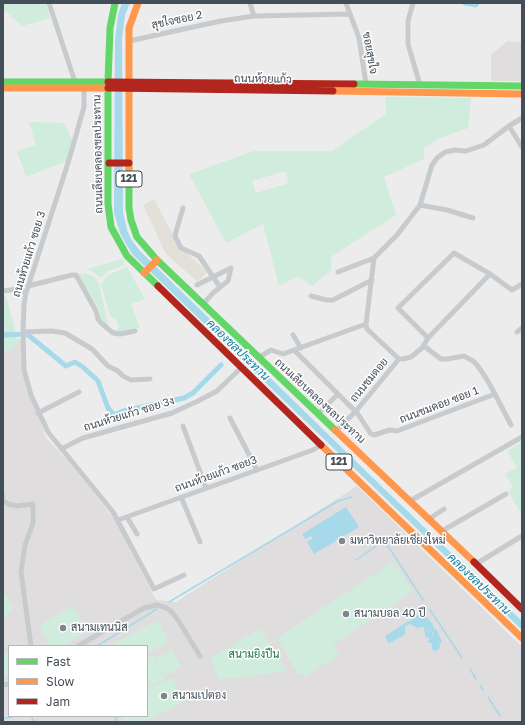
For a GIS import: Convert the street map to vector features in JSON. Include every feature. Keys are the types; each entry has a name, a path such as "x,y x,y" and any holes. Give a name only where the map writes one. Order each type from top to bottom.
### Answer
{"main road":[{"name":"ถนนเลียบคลองชลประทาน","path":"115,3 110,28 108,85 111,163 108,204 111,227 116,239 127,256 145,272 241,368 522,638"},
{"name":"ถนนเลียบคลองชลประทาน","path":"138,3 133,14 128,41 127,163 131,220 137,237 155,262 203,304 522,609"},
{"name":"ถนนห้วยแก้ว","path":"3,82 75,82 108,85 366,88 522,94"},
{"name":"ถนนห้วยแก้ว","path":"3,88 84,88 108,85"},
{"name":"ถนนห้วยแก้ว","path":"366,88 420,85 522,86"},
{"path":"111,163 127,163"},
{"path":"145,272 155,262"}],"street":[{"path":"49,3 75,82"},
{"path":"250,3 254,16"},
{"name":"ซอยสุขใจ","path":"346,3 359,38 366,88"},
{"path":"412,4 408,20 408,44 420,85"},
{"name":"สุขใจซอย 2","path":"128,41 221,21 254,16 349,14"},
{"name":"ถนนห้วยแก้ว ซอย 3","path":"84,88 84,107 68,163 26,293 24,304 23,335 24,370 31,395 48,432 118,520 154,589 184,575"},
{"path":"338,272 374,258 397,235 420,205 432,165 437,158 445,152 455,150 466,151 484,145 522,118"},
{"path":"509,126 522,147"},
{"path":"420,205 447,210 473,218"},
{"path":"184,208 175,235 176,238 181,248 199,256 220,286"},
{"path":"428,338 398,308 454,253 490,274 512,290 522,284"},
{"path":"374,258 366,324 367,329 399,359 411,357 424,346 428,338 490,274"},
{"path":"197,285 231,268 228,281 208,297 203,304"},
{"path":"28,286 76,275 101,323 113,333 120,334 135,331"},
{"path":"311,296 326,300 333,300 372,280"},
{"path":"3,291 18,289 26,293"},
{"path":"258,358 271,350 283,354 366,324"},
{"path":"517,332 522,328"},
{"path":"23,335 52,331 65,332 92,349 108,366 130,380 150,380"},
{"path":"294,335 300,348"},
{"name":"ถนนชมดอย ซอย 1","path":"354,410 371,434 374,435 390,430 397,431 495,394 478,365 473,361 464,356 441,359 424,346"},
{"path":"296,352 337,395 354,410"},
{"name":"ถนนชมดอย","path":"336,431 399,359"},
{"name":"ถนนห้วยแก้ว ซอย 3ง","path":"61,449 83,438 172,413 217,391 241,368"},
{"path":"38,413 79,392"},
{"path":"495,394 511,425"},
{"path":"318,414 337,395"},
{"path":"230,418 257,470"},
{"path":"183,426 206,488"},
{"path":"410,501 522,437"},
{"name":"ถนนห้วยแก้ว ซอย3","path":"118,520 313,450 321,445"},
{"path":"442,531 506,494"},
{"path":"181,497 200,542"},
{"path":"3,501 17,506 33,504 33,523 24,551 21,572 31,645"},
{"path":"429,519 444,509"},
{"path":"128,517 137,534"},
{"path":"476,564 522,536"},
{"path":"80,645 144,608 157,605 171,611 200,656"}],"shaded area":[{"path":"522,40 522,81 491,81 491,55 507,41 521,42"},
{"path":"154,199 178,245 207,272 198,282 166,254 143,205"},
{"name":"มหาวิทยาลัยเชียงใหม่","path":"21,339 21,364 46,438 72,465 115,520 156,600 176,602 357,486 522,647 522,722 3,722 3,341"}],"green space":[{"path":"3,3 46,3 50,18 22,26 5,11 3,12"},
{"path":"386,97 471,98 468,128 440,138 424,148 424,159 384,177 396,215 331,257 331,271 312,286 298,276 279,286 263,224 226,243 189,174 254,151 332,151 386,114","holes":["285,171 289,183 256,193 252,181"]},
{"path":"29,122 64,123 73,141 67,161 26,177 17,151 36,145"},
{"path":"122,259 125,265 106,272 104,276 99,277 87,269"},
{"path":"127,267 145,299 131,304 140,328 119,332 115,331 119,328 117,321 110,316 101,284 108,275"},
{"path":"86,273 95,277 99,284 109,328 100,319 99,309 77,274"},
{"path":"3,296 6,296 18,342 13,350 3,353"},
{"path":"522,442 522,515 508,491 513,487 505,474 517,467 507,451"},
{"name":"สนามบอล 40 ปี","path":"393,562 414,591 333,645 339,655 306,676 297,673 277,638"},
{"path":"3,590 13,608 3,621"},
{"name":"สนามเทนนิส","path":"73,606 88,631 64,645 50,645 39,625"},
{"path":"158,620 169,642 148,653 148,645 110,645"},
{"name":"สนามยิงปืน","path":"260,628 286,671 219,680 210,658"},
{"path":"172,650 181,667 164,676 155,658"},
{"path":"8,652 8,674 3,677 3,655"},
{"name":"สนามเทนนิส","path":"153,655 165,679 148,688 148,658"},
{"name":"สนามเปตอง","path":"172,677 184,701 144,722 125,722 122,717 148,717 148,689"}],"water":[{"name":"คลองชลประทาน","path":"122,3 130,3 125,15 122,39 123,212 127,230 131,239 140,251 522,621 522,630 133,255 120,233 114,213 115,40 118,15"},
{"path":"346,507 359,527 314,554 307,542 313,538 311,536 305,539 302,534"},
{"path":"421,613 424,613 433,624 433,628 437,630 442,642 439,644 440,647 438,650 435,651 432,649 432,643 428,642 430,638 425,636 425,631 432,631 429,629 424,631 424,627 417,628 410,624 405,627 405,633 403,636 388,643 385,636"}],"waterway":[{"path":"465,3 476,5 477,3"},
{"path":"3,335 27,334 66,366 75,362 83,367 98,381 108,408 114,415 123,411 184,398 193,393 221,365"},
{"path":"3,491 5,497"},
{"path":"169,602 338,501 352,497"},
{"path":"356,560 381,543 386,543 423,600"},
{"path":"99,645 157,609"},
{"path":"430,610 462,658"},
{"path":"470,669 476,679"},
{"path":"480,685 483,690"},
{"path":"488,697 500,716"},
{"path":"3,719 12,717"},
{"path":"32,717 34,722"},
{"path":"115,717 118,722"}],"traffic: fast":[{"path":"115,3 110,28 108,82 108,204 111,227 127,256 158,286"},
{"path":"3,82 108,82"},
{"path":"354,84 522,86"},
{"path":"129,168 129,208 131,220 137,237 157,260 335,430"}],"traffic: slow":[{"path":"129,168 129,28 138,3"},
{"path":"3,88 108,88"},
{"path":"333,91 522,94"},
{"path":"144,273 157,260"},
{"path":"335,430 474,562"},
{"path":"321,445 522,638"}],"traffic: jam":[{"path":"108,82 354,84"},
{"path":"108,88 333,91"},
{"path":"109,163 129,163"},
{"path":"158,286 321,445"},
{"path":"474,562 522,609"}],"place":[{"name":"มหาวิทยาลัยเชียงใหม่","path":"342,541"},
{"name":"สนามบอล 40 ปี","path":"346,614"},
{"name":"สนามเทนนิส","path":"63,628"},
{"name":"สนามเปตอง","path":"164,696"}]}
